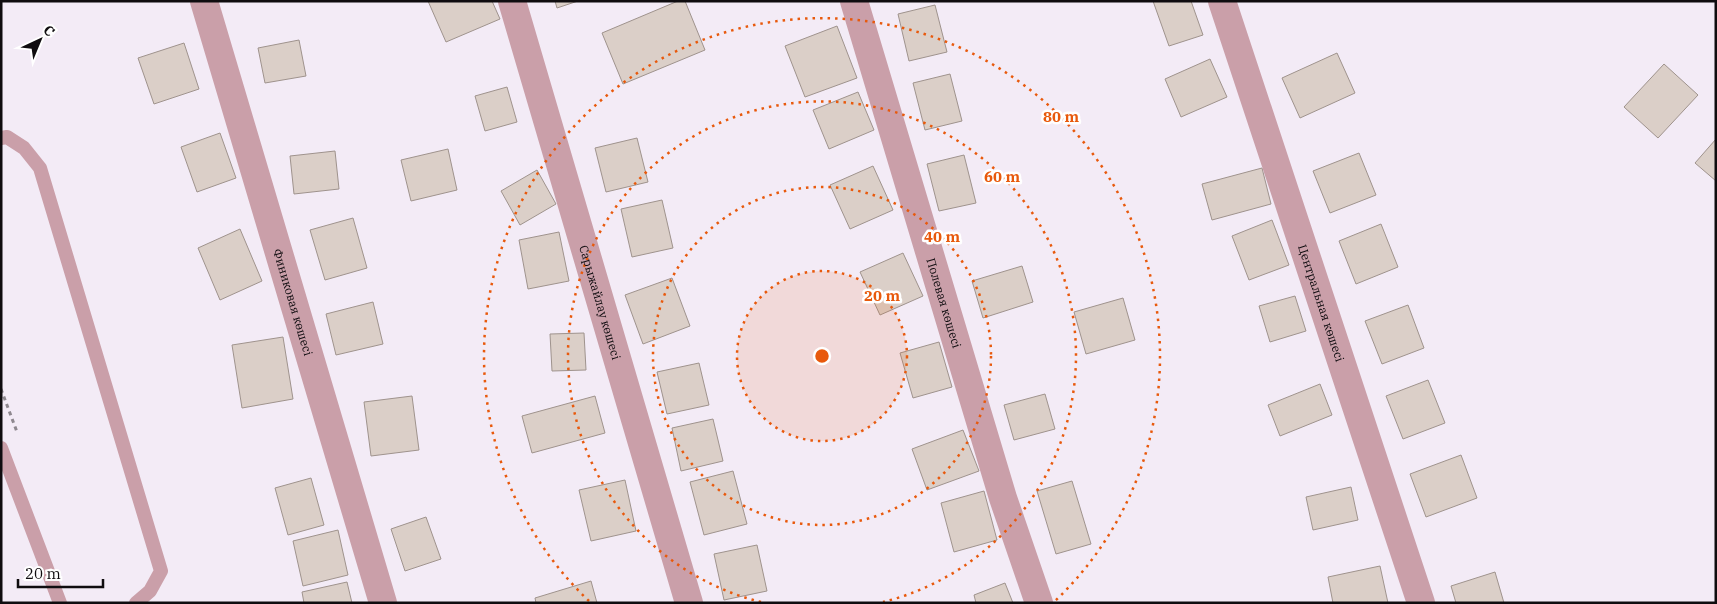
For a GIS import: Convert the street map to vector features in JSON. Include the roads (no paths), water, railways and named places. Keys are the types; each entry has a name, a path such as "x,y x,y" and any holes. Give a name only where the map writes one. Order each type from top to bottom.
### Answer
{"street":[{"name":"Финиковая көшесі","path":"204,1 383,603"},
{"name":"Сарыжайлау көшесі","path":"512,1 689,603"},
{"name":"Полевая көшесі","path":"854,1 1003,498 1039,603"},
{"name":"Центральная көшесі","path":"1222,1 1422,603"}],"lane":[{"path":"3,134 24,148 40,168 161,571 150,591 136,603"},
{"path":"1,448 60,603"}]}
